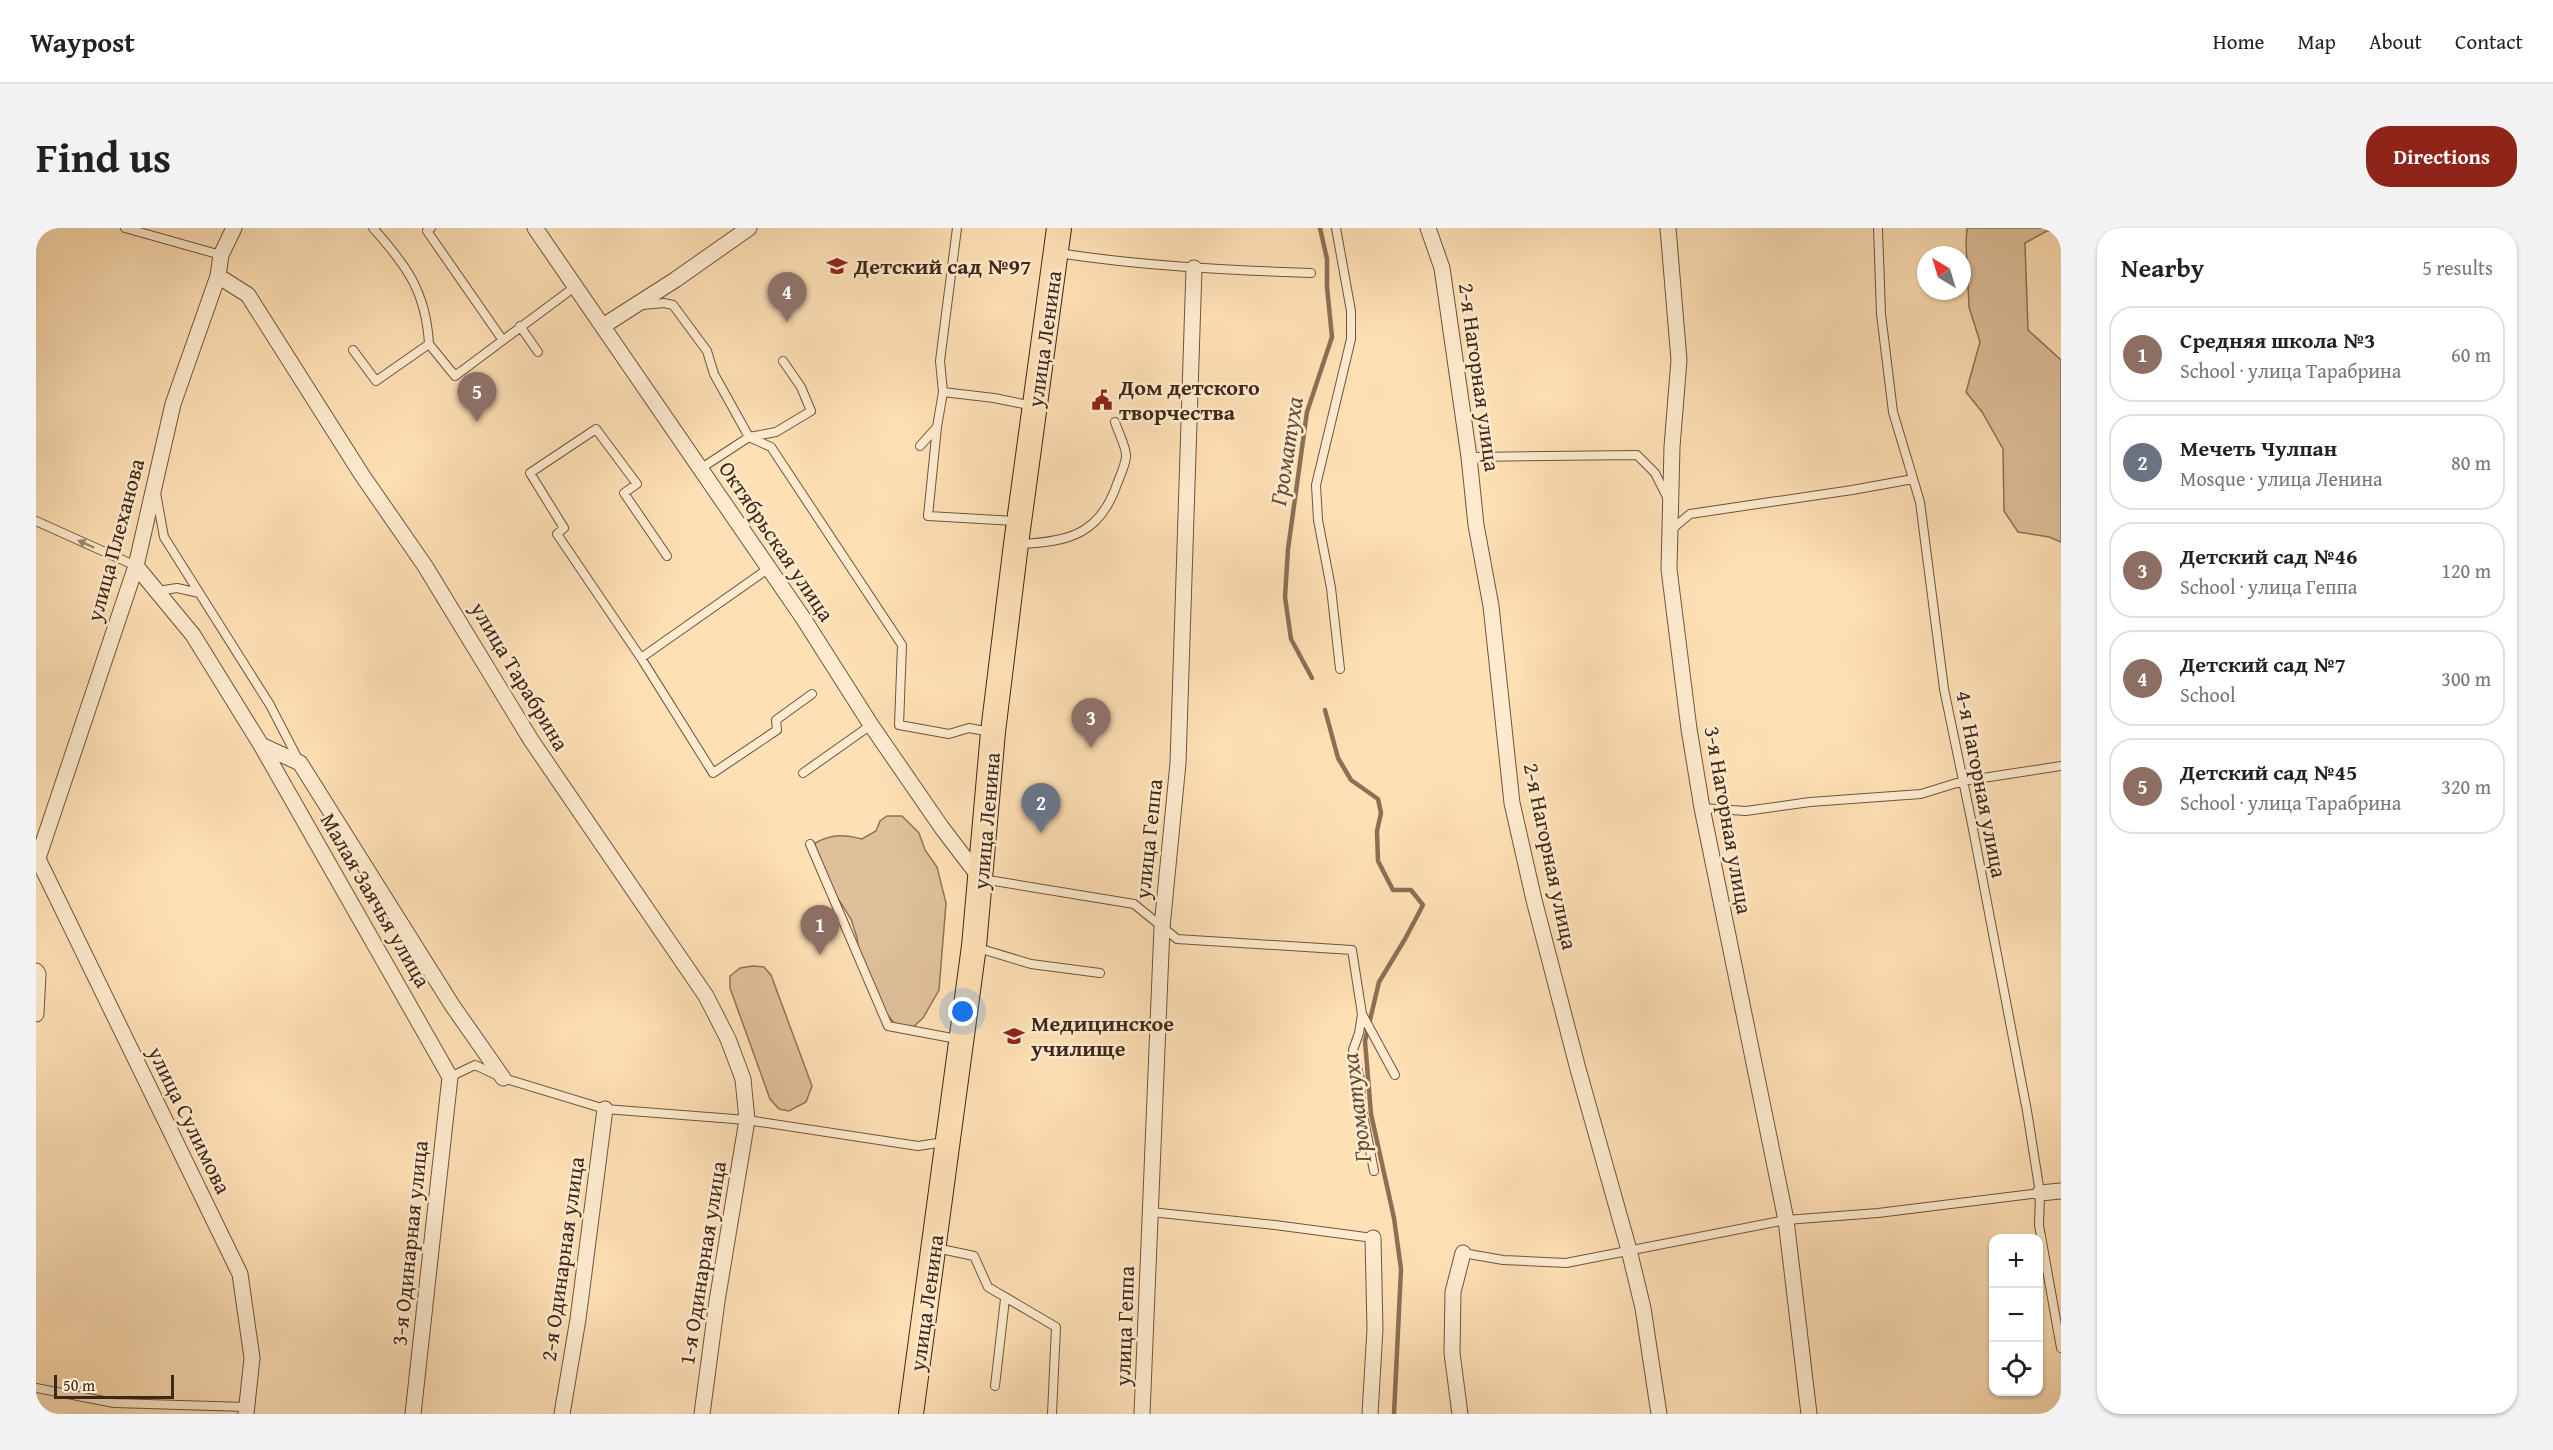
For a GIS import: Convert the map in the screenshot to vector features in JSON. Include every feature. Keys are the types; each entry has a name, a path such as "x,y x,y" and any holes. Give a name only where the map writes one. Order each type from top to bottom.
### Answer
{"main road":[{"name":"улица Ленина","path":"911,1414 974,946 993,732 1017,533 1059,228"}],"street":[{"name":"улица Плеханова","path":"37,861 136,566 173,404 218,276 221,255 234,228"},
{"name":"Октябрьская улица","path":"535,228 769,568 871,725 942,828 981,879"},
{"path":"603,326 749,228"},
{"name":"2-я Нагорная улица","path":"1428,228 1442,267 1469,457 1476,525 1491,606 1512,803 1534,900 1643,1308 1659,1414"},
{"name":"3-я Нагорная улица","path":"1668,228 1679,360 1672,447 1669,569 1689,729 1702,808 1786,1220 1809,1414"},
{"name":"улица Геппа","path":"1143,1414 1162,927 1178,763 1194,268"},
{"name":"улица Тарабрина","path":"218,276 248,295 362,476 425,566 531,740 706,996 728,1039 743,1079 747,1120"},
{"name":"Малая Заячья улица","path":"136,566 193,635 261,745 450,1077"},
{"path":"261,745 300,763"},
{"name":"Малая Заячья улица","path":"300,763 452,1005 503,1078"},
{"name":"улица Сулимова","path":"37,861 240,1274 252,1358 247,1411"},
{"path":"36,971 38,974 36,1014"},
{"name":"3-я Одинарная улица","path":"413,1414 450,1077"},
{"name":"2-я Одинарная улица","path":"562,1414 578,1319 605,1110"},
{"name":"1-я Одинарная улица","path":"702,1414 717,1301 747,1120"},
{"path":"2040,1193 2061,1191"},
{"path":"1370,1414 1375,1329 1373,1238"},
{"path":"1460,1414 1452,1353 1453,1292 1463,1253"}],"lane":[{"path":"125,228 221,255"},
{"path":"374,228 411,273 428,317 429,344 455,376 576,286"},
{"path":"431,228 427,231 502,339"},
{"path":"957,228 940,361 943,392 928,516 1017,533 1044,543 1072,538 1094,523 1111,501 1127,456 1115,423"},
{"path":"1336,228 1351,311 1351,339 1316,485 1318,520 1331,588 1340,669"},
{"name":"4-я Нагорная улица","path":"1878,228 1881,314 1893,412 1920,502 1944,689 1964,781 2027,1111 2040,1193 2040,1225 2061,1348"},
{"path":"1057,253 1119,263 1311,273"},
{"path":"637,305 654,306 664,303 672,305 707,351 714,374 749,436 771,447 902,645 899,725 949,734 969,728 993,732"},
{"path":"520,326 538,352"},
{"path":"353,350 376,381 429,344"},
{"path":"700,469 749,436 776,432 811,411 801,387 783,361"},
{"path":"943,392 994,398 1034,406"},
{"path":"920,446 937,428"},
{"path":"667,556 624,493 637,484 596,429 530,473 564,528 557,534 641,658 713,773 777,730 776,720 812,694"},
{"path":"1469,457 1637,455 1655,473 1672,506"},
{"path":"1671,530 1690,514 1913,479"},
{"name":"Малая Заячья улица","path":"154,483 164,537 270,705 300,763"},
{"path":"36,521 136,566"},
{"path":"641,658 769,568"},
{"path":"158,591 177,588 199,593"},
{"path":"803,773 871,725"},
{"path":"1702,808 1746,811 1810,802 1921,794 1964,781 2061,766"},
{"path":"810,844 888,1026 962,1040"},
{"path":"981,879 1134,904 1178,939 1352,950 1362,1014 1353,1050 1374,1171"},
{"path":"974,946 1031,964 1100,973"},
{"path":"1362,1014 1395,1075"},
{"path":"450,1077 474,1065 503,1078 605,1110 747,1120 918,1146 948,1141"},
{"path":"1463,1253 1503,1260 1566,1263 1786,1220 1878,1213 2040,1193"},
{"path":"1151,1212 1275,1224 1373,1238"},
{"path":"934,1248 974,1256 988,1287 1056,1327 1052,1414"},
{"path":"994,1386 1005,1299"},
{"path":"36,1389 114,1403 247,1411"}],"shaded area":[{"path":"1967,228 2061,228 2061,231 2047,231 2025,243 2028,330 2061,360 2061,542 2049,537 2018,532 2004,511 2003,449 1982,412 1966,392 1980,342 1969,307 1971,246 1966,246"},
{"path":"887,816 902,816 919,833 925,850 937,867 946,903 939,990 923,1018 911,1029 900,1030 880,1006 859,952 851,919 818,862 815,843 838,836 862,839 876,831 880,821"},
{"path":"764,967 771,975 812,1086 806,1102 789,1111 779,1109 770,1099 730,988 730,976 740,968"}],"waterway":[{"name":"Громатуха","path":"1312,678 1291,639 1285,597 1288,549 1307,412 1332,337 1327,259 1320,228"},
{"name":"Громатуха","path":"1325,710 1338,758 1351,780 1378,799 1381,813 1377,831 1378,861 1393,890 1411,890 1423,905 1379,982 1365,1041 1371,1114 1394,1218 1401,1269 1394,1414"}],"place":[{"name":"Детский сад №97","path":"837,266"},
{"name":"Детский сад №7","path":"787,322"},
{"name":"Дом детского творчества","path":"1102,400"},
{"name":"Детский сад №45","path":"477,422"},
{"name":"Детский сад №46","path":"1091,748"},
{"name":"Мечеть Чулпан","path":"1041,833"},
{"name":"Средняя школа №3","path":"820,955"},
{"name":"Медицинское училище","path":"1014,1036"}]}
